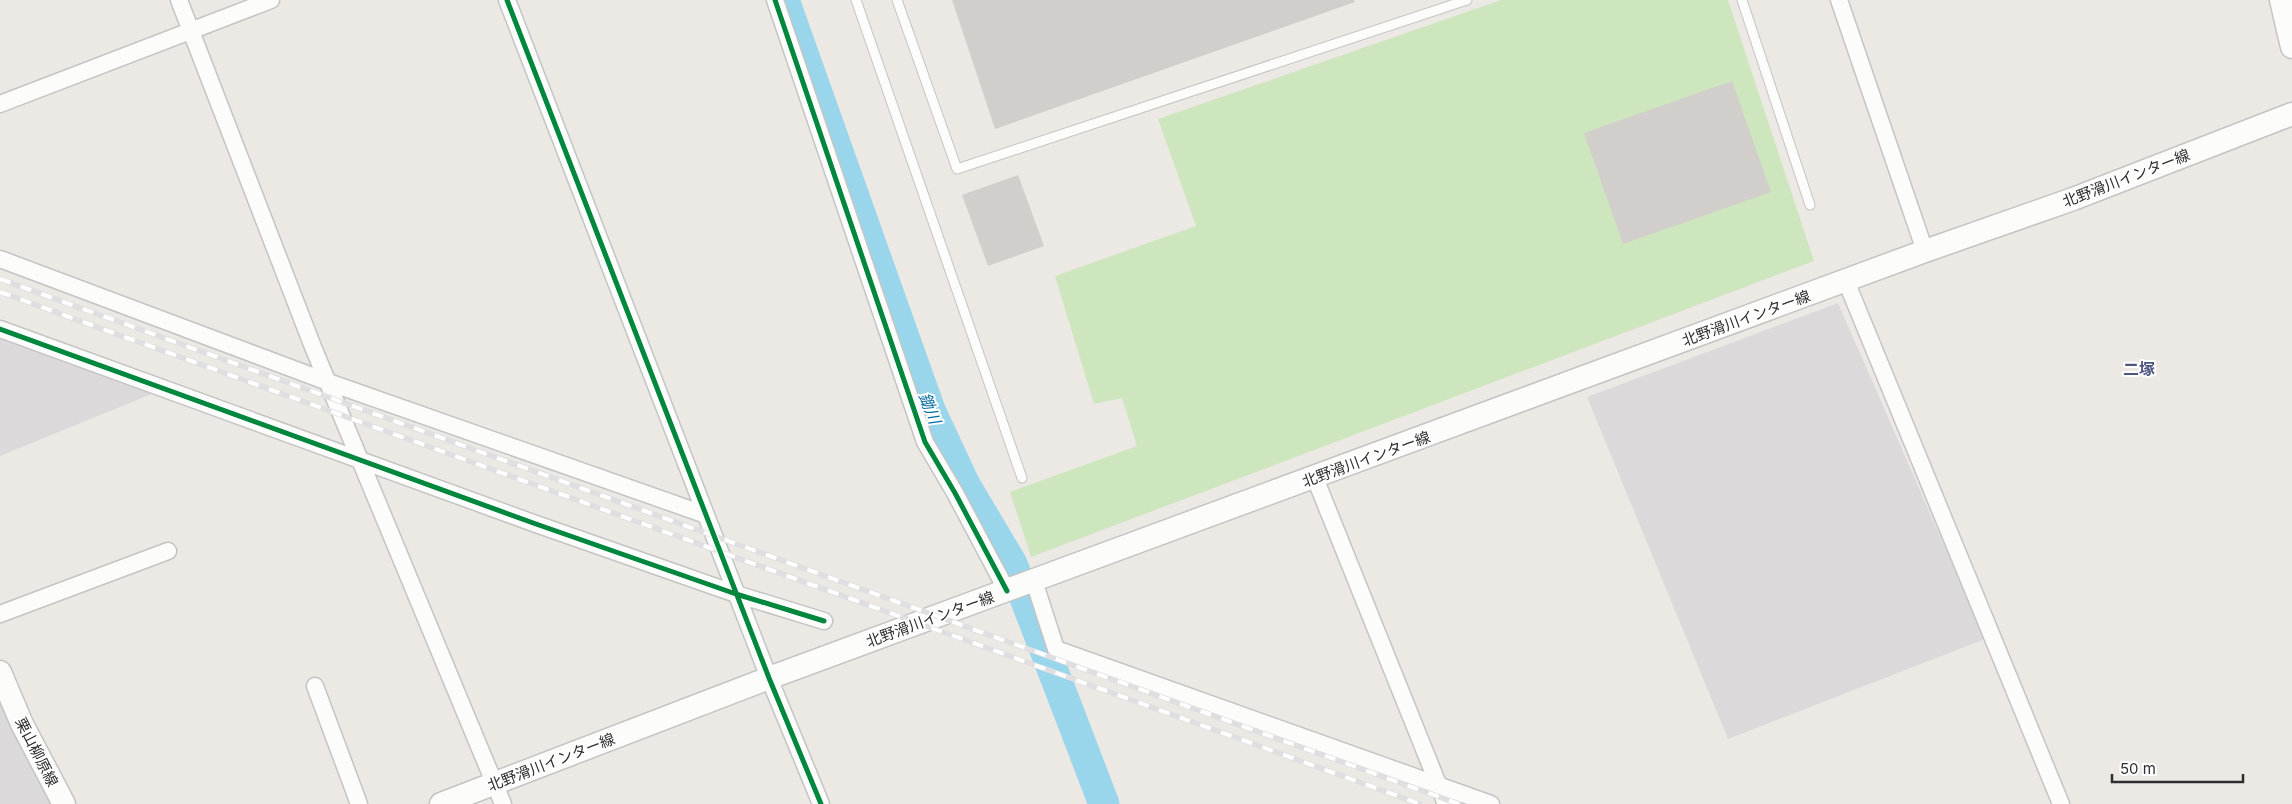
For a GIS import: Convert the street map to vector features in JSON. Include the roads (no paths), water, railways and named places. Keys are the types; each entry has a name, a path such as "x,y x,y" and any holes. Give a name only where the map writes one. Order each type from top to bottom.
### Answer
{"main road":[{"path":"2281,0 2292,47"},
{"name":"北野滑川インター線","path":"441,804 769,678 1315,478 1925,251 2073,199 2292,114"},
{"name":"栗山柳原線","path":"0,672 22,724 64,804"}],"street":[{"path":"179,0 328,382 503,804"},
{"path":"0,104 271,0"},
{"path":"507,0 736,594 821,804"},
{"path":"774,0 925,442 1008,591"},
{"path":"1839,0 1925,251"},
{"path":"0,259 328,382 706,515"},
{"path":"1846,281 2061,804"},
{"path":"0,329 361,461 736,594 824,621"},
{"path":"1315,478 1446,804"},
{"path":"0,614 168,551"},
{"path":"1034,581 1056,649 1491,804"},
{"path":"315,686 359,804"}],"lane":[{"path":"856,0 1022,478"},
{"path":"897,0 957,169 1467,0"},
{"path":"1742,0 1810,205"}],"waterway":[{"name":"鋤川","path":"784,0 930,410 965,485 1012,564 1104,804"}],"railway":[{"path":"0,279 1459,804"},
{"path":"0,292 1420,804"}],"district":[{"name":"二塚","path":"2139,369"}]}
